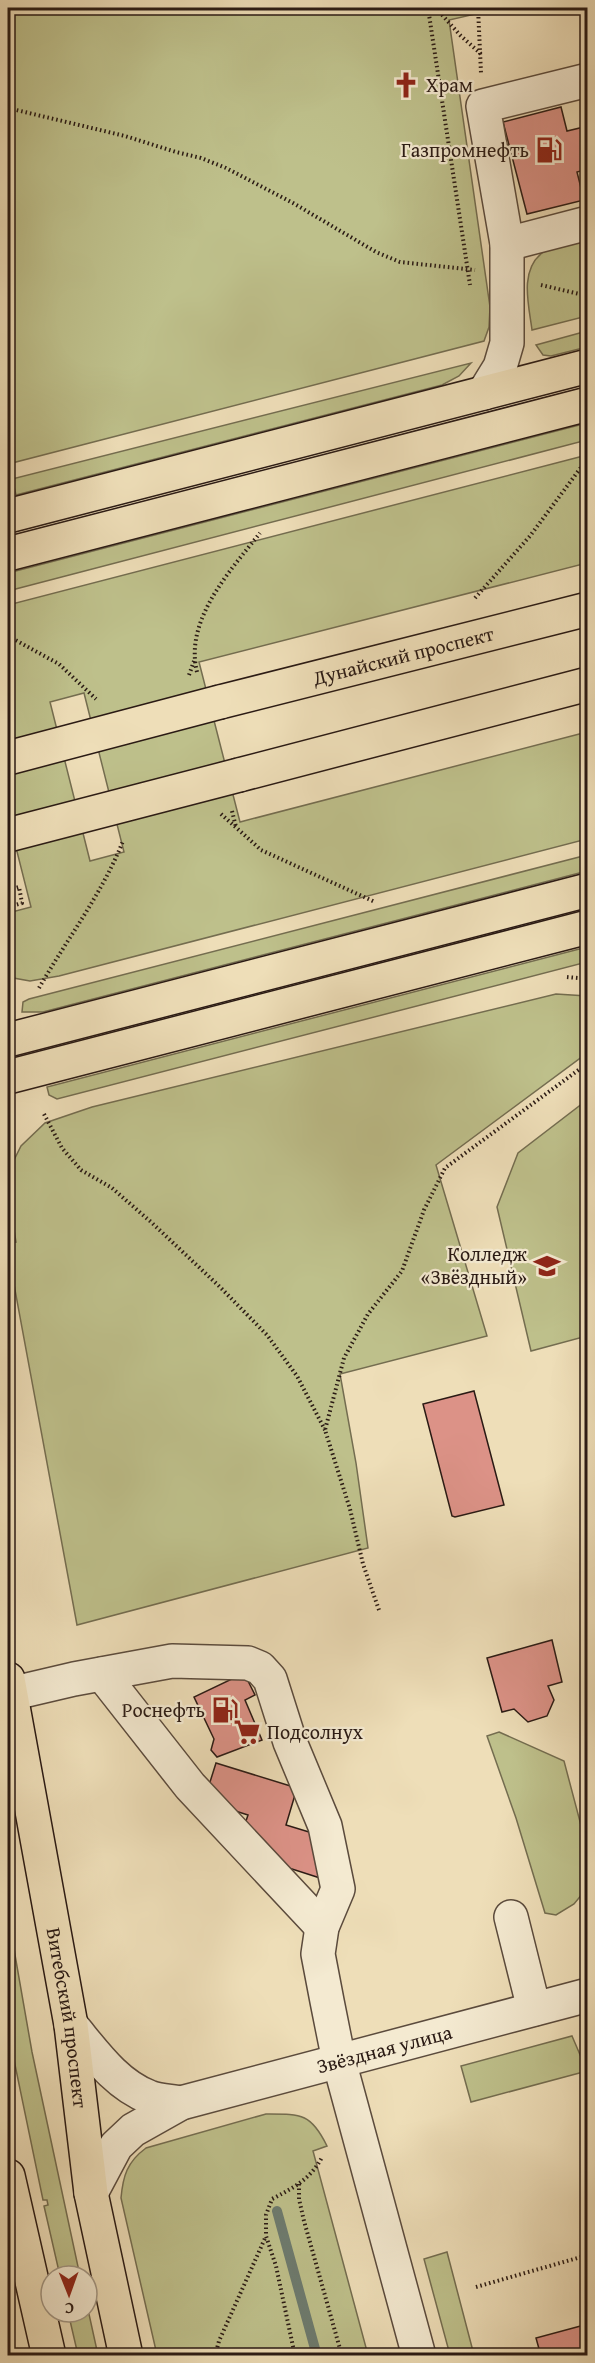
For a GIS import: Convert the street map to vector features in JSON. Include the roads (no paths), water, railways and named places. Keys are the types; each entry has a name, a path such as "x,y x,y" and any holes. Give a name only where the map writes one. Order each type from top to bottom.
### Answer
{"main road":[{"path":"8,516 588,366"},
{"path":"8,554 588,404"},
{"name":"Дунайский проспект","path":"8,758 588,609"},
{"path":"8,835 588,684"},
{"path":"8,1040 588,890"},
{"path":"8,1077 588,927"},
{"name":"Витебский проспект","path":"9,1687 71,2025 91,2193 126,2355"},
{"path":"8,2176 49,2355"}],"street":[{"path":"484,393 500,367 507,343 507,244 483,106 588,80"},
{"path":"507,244 588,223"},
{"path":"9,1687 102,1674 172,1661 248,1664 260,1668 270,1679 290,1742 325,1826 338,1889 321,1927 318,1954 339,2061 419,2355"},
{"path":"102,1674 190,1786 321,1927"},
{"path":"511,1917 534,2009"},
{"name":"Звёздная улица","path":"181,2103 534,2009 585,2004"},
{"path":"71,2025 105,2065 129,2086 150,2098 181,2103"},
{"path":"91,2193 116,2146 133,2130 181,2103"}],"waterway":[{"path":"277,2211 317,2356"}],"place":[{"name":"Храм","path":"406,85"},
{"name":"Газпромнефть","path":"549,150"},
{"name":"Колледж «Звёздный»","path":"547,1266"},
{"name":"Роснефть","path":"225,1710"},
{"name":"Подсолнух","path":"247,1732"}]}
